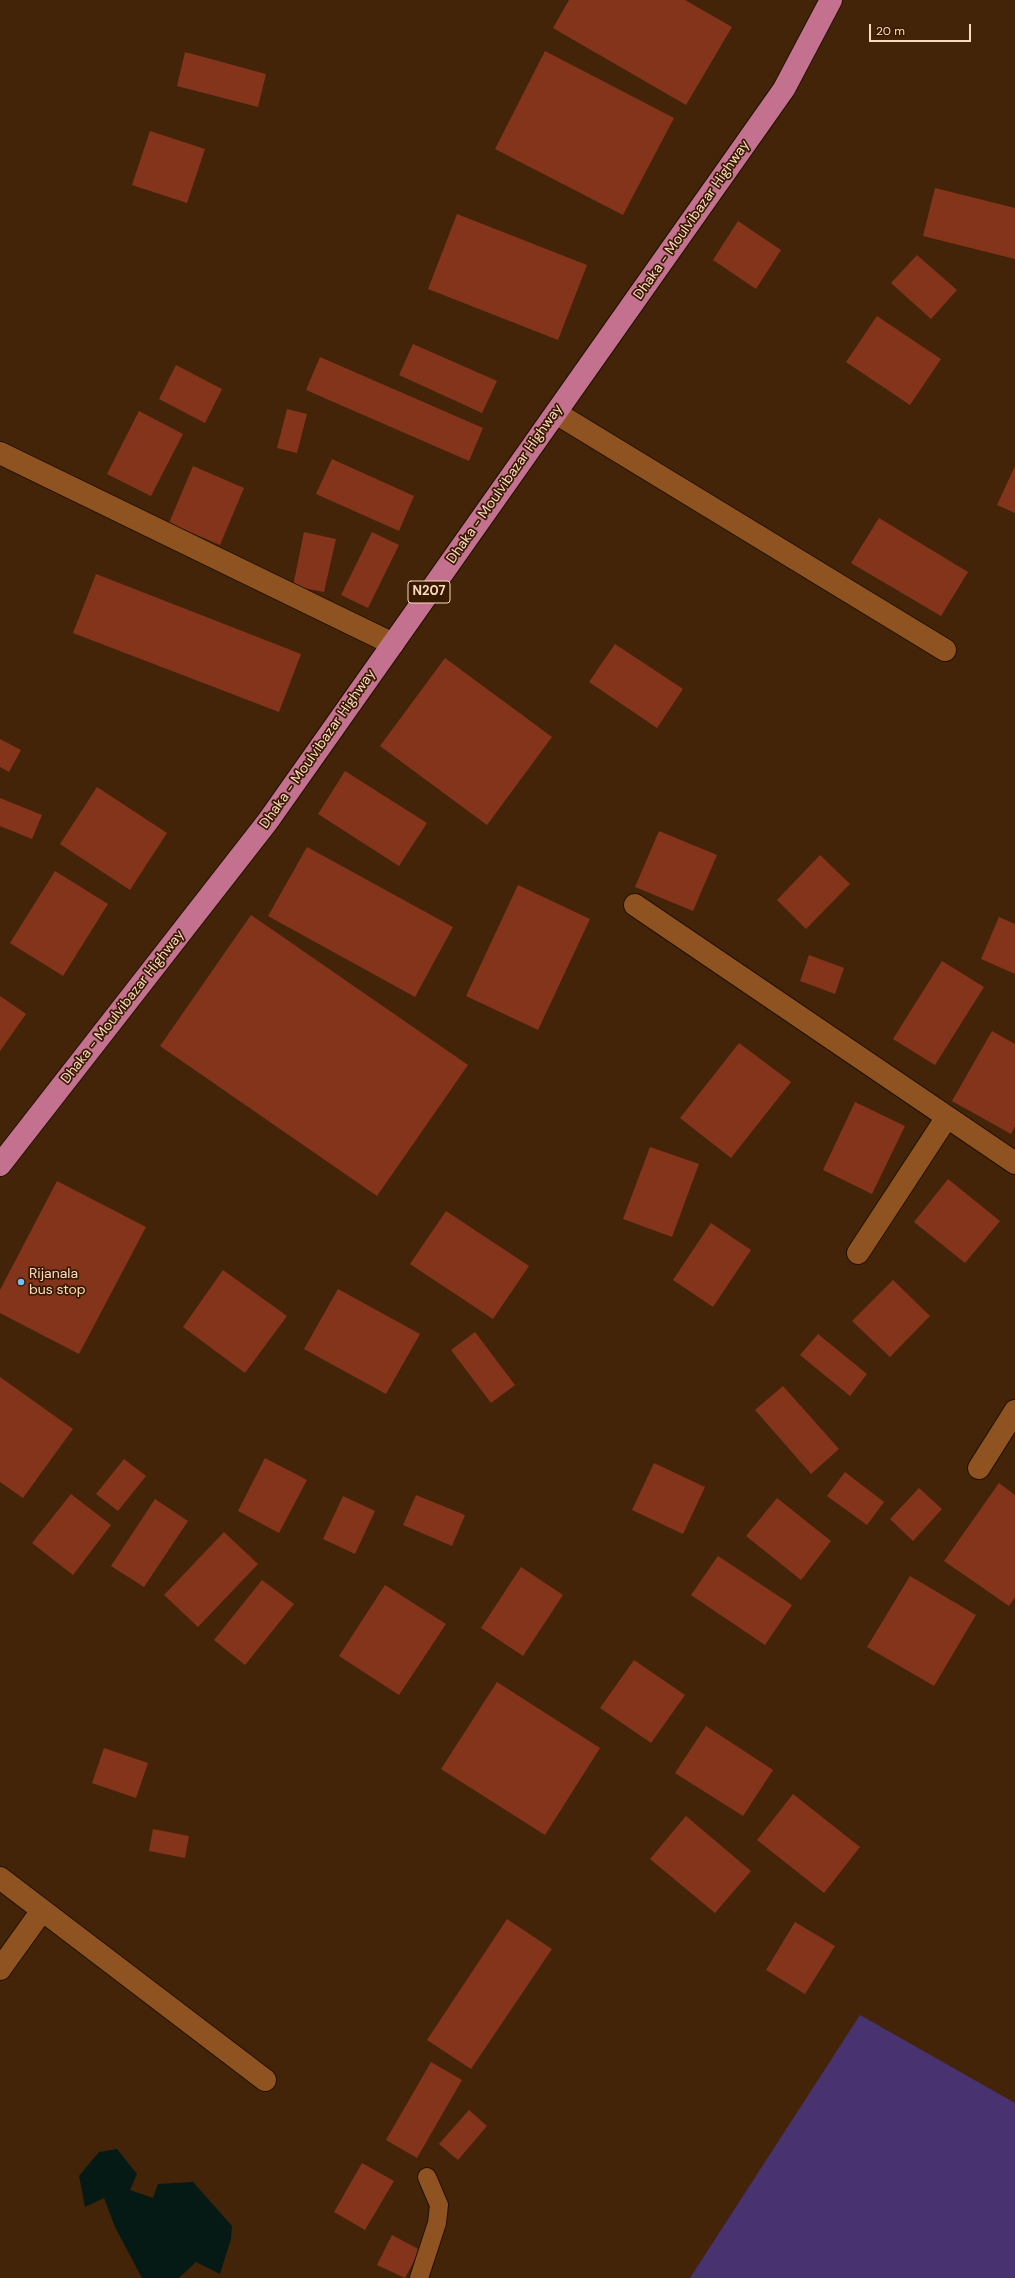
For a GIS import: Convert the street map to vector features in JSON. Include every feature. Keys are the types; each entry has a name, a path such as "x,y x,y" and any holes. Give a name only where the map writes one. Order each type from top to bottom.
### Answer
{"highway":[{"name":"Dhaka - Moulvibazar Highway","path":"0,1165 268,821 784,89 831,0"}],"street":[{"path":"556,412 945,650"},
{"path":"0,453 393,644"},
{"path":"635,905 1015,1163"},
{"path":"858,1253 947,1117"},
{"path":"979,1468 1015,1410"},
{"path":"0,1878 41,1912 265,2080"},
{"path":"0,1969 41,1912"}],"lane":[{"path":"419,2278 437,2223 439,2205 427,2177"}],"shaded area":[{"path":"860,2015 1015,2103 1015,2278 690,2278"}],"water":[{"path":"117,2149 137,2174 130,2190 153,2198 158,2184 193,2182 232,2226 231,2239 220,2274 196,2262 179,2278 142,2278 115,2227 104,2198 85,2207 79,2176 99,2152"}],"building":[{"path":"569,0 685,0 732,27 686,105 553,28"},
{"path":"545,51 674,118 623,215 495,149"},
{"path":"185,52 266,74 258,107 177,86"},
{"path":"150,131 205,149 187,203 132,185"},
{"path":"935,188 1015,208 1015,259 923,236"},
{"path":"457,214 587,265 558,340 428,289"},
{"path":"738,221 781,250 756,289 713,260"},
{"path":"917,255 957,290 931,319 891,283"},
{"path":"877,316 941,359 910,405 846,362"},
{"path":"413,344 497,381 482,413 399,375"},
{"path":"320,357 483,428 469,461 306,390"},
{"path":"176,365 222,389 205,423 159,399"},
{"path":"287,409 307,414 297,453 277,448"},
{"path":"139,411 183,434 151,496 107,474"},
{"path":"332,459 414,496 399,531 316,494"},
{"path":"193,466 244,488 220,545 169,523"},
{"path":"1015,466 1015,513 997,505"},
{"path":"879,518 968,572 941,616 851,563"},
{"path":"304,532 336,539 324,592 293,586"},
{"path":"372,532 399,545 368,608 341,595"},
{"path":"96,574 301,654 279,712 73,633"},
{"path":"615,644 683,689 657,728 589,682"},
{"path":"445,658 552,737 487,825 380,746"},
{"path":"0,739 21,750 9,772 0,767"},
{"path":"345,771 427,823 399,866 318,814"},
{"path":"97,787 167,833 130,890 60,844"},
{"path":"0,798 42,815 32,839 0,826"},
{"path":"659,831 717,855 693,911 635,887"},
{"path":"307,847 453,927 415,997 268,916"},
{"path":"820,855 850,884 806,929 777,900"},
{"path":"55,871 108,904 63,976 10,943"},
{"path":"518,885 590,919 538,1030 466,996"},
{"path":"251,915 468,1065 377,1196 160,1046"},
{"path":"999,917 1015,924 1015,974 981,959"},
{"path":"809,955 844,968 835,994 800,981"},
{"path":"942,961 984,987 935,1065 893,1039"},
{"path":"0,996 26,1014 0,1051"},
{"path":"992,1031 1015,1044 1015,1126 1011,1134 952,1101"},
{"path":"739,1043 791,1082 731,1158 680,1118"},
{"path":"855,1102 905,1126 872,1194 823,1170"},
{"path":"650,1147 699,1164 672,1237 623,1219"},
{"path":"948,1179 1000,1221 965,1263 914,1222"},
{"path":"57,1181 146,1227 79,1354 0,1313 0,1290"},
{"path":"446,1211 529,1266 493,1319 410,1264"},
{"path":"711,1223 751,1250 713,1307 673,1280"},
{"path":"223,1270 287,1316 245,1373 183,1327"},
{"path":"893,1280 930,1316 890,1357 852,1321"},
{"path":"338,1289 420,1334 386,1394 304,1349"},
{"path":"475,1332 515,1385 491,1403 451,1350"},
{"path":"818,1334 867,1374 850,1396 800,1355"},
{"path":"0,1377 73,1429 23,1498 0,1482"},
{"path":"783,1386 839,1449 811,1474 755,1410"},
{"path":"265,1458 307,1480 279,1533 238,1511"},
{"path":"124,1459 146,1476 118,1511 96,1494"},
{"path":"654,1463 705,1487 683,1534 632,1510"},
{"path":"845,1472 884,1502 867,1525 827,1496"},
{"path":"999,1483 1015,1495 1015,1597 1009,1606 944,1561"},
{"path":"919,1488 942,1509 913,1541 890,1519"},
{"path":"71,1494 111,1525 73,1575 32,1543"},
{"path":"416,1495 465,1515 452,1546 403,1525"},
{"path":"343,1496 375,1511 355,1554 323,1539"},
{"path":"777,1498 831,1541 801,1580 746,1536"},
{"path":"155,1499 188,1521 144,1587 111,1566"},
{"path":"224,1532 258,1564 198,1627 164,1595"},
{"path":"718,1556 792,1605 765,1645 691,1595"},
{"path":"521,1567 563,1595 523,1656 481,1628"},
{"path":"910,1576 976,1615 934,1686 867,1647"},
{"path":"262,1580 294,1604 245,1665 214,1640"},
{"path":"385,1585 446,1624 399,1695 339,1656"},
{"path":"634,1660 685,1695 651,1743 600,1708"},
{"path":"497,1682 600,1748 545,1835 441,1769"},
{"path":"706,1726 773,1770 743,1816 675,1773"},
{"path":"104,1748 148,1763 136,1798 92,1783"},
{"path":"793,1794 860,1847 824,1893 757,1840"},
{"path":"686,1816 751,1871 715,1913 650,1859"},
{"path":"153,1829 189,1836 185,1858 149,1851"},
{"path":"507,1919 552,1949 471,2069 427,2040"},
{"path":"795,1922 835,1946 805,1994 766,1970"},
{"path":"431,2062 462,2080 417,2158 386,2140"},
{"path":"469,2110 487,2126 458,2160 439,2144"},
{"path":"362,2163 394,2181 365,2230 334,2212"},
{"path":"392,2235 420,2250 405,2278 377,2265"}],"place":[{"name":"Rijanala bus stop","path":"21,1282"}]}
